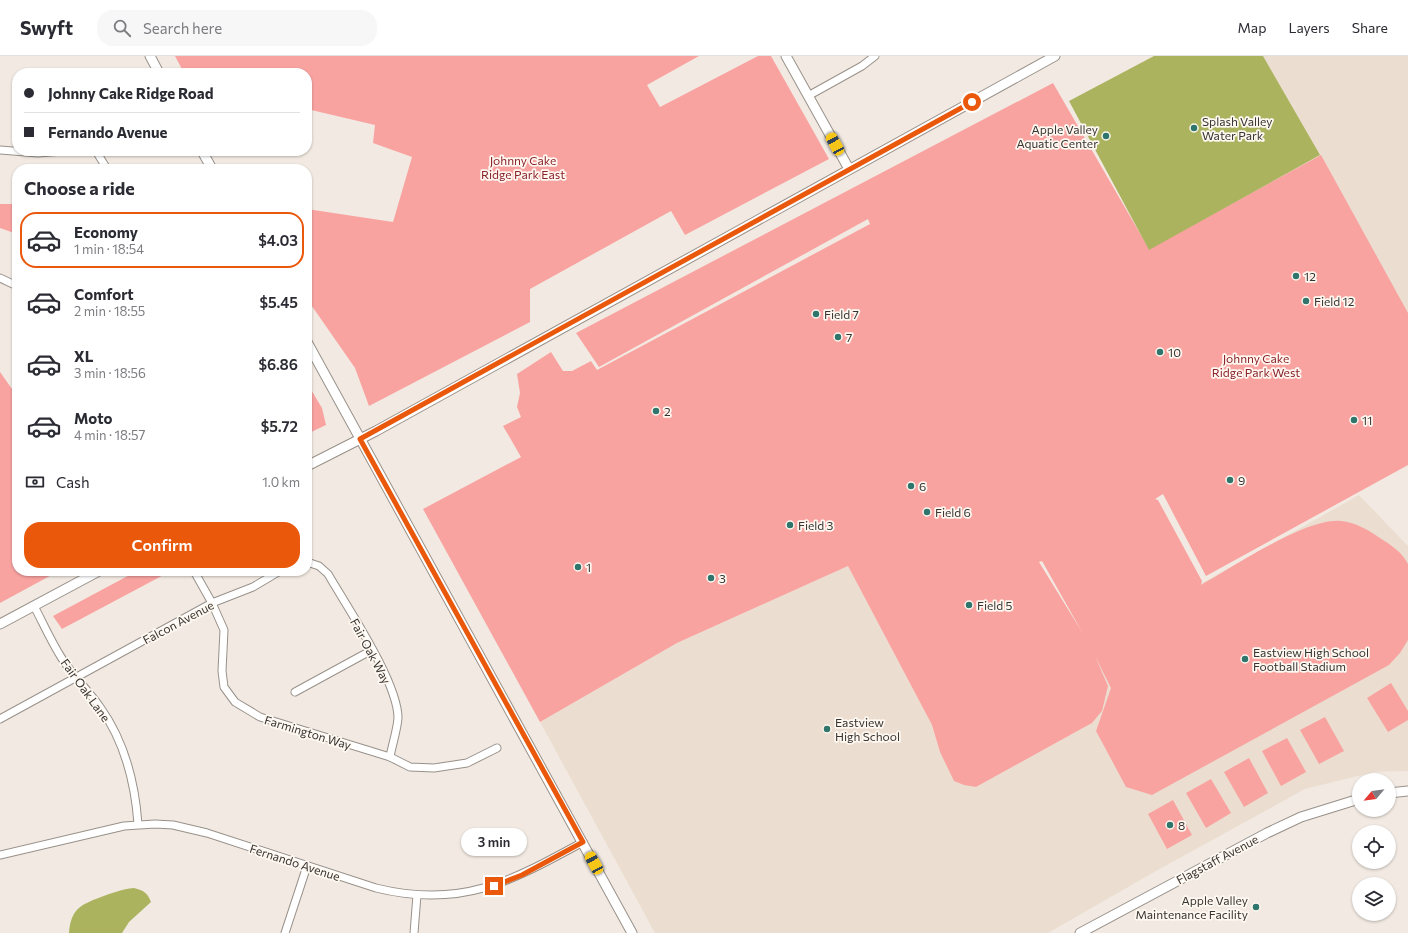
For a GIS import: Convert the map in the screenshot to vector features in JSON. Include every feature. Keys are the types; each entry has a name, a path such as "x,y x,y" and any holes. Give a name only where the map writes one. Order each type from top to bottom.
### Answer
{"street":[{"path":"150,56 156,68"},
{"path":"786,56 849,169"},
{"path":"808,96 862,66 874,56"},
{"path":"312,463 360,439 1054,56"},
{"path":"0,150 12,151"},
{"path":"0,278 12,284"},
{"path":"312,351 632,933"},
{"name":"Fair Oak Way","path":"312,564 319,566 328,574 372,650 396,701 398,719 390,757"},
{"path":"0,624 90,576"},
{"name":"Farmington Way","path":"197,576 212,603 224,630 222,671 224,687 235,702 260,717 390,757 410,767 434,768 466,763 496,748"},
{"name":"Falcon Avenue","path":"0,719 212,603 253,587 272,576"},
{"name":"Fair Oak Lane","path":"34,606 62,658 101,709 123,748 134,784 138,824"},
{"path":"295,692 372,650"},
{"path":"1396,792 1408,791"},
{"name":"Flagstaff Avenue","path":"1080,933 1267,833 1301,817 1352,801"},
{"name":"Fernando Avenue","path":"0,855 111,828 138,824 156,824 190,828 376,888 417,895 449,894 494,886 522,875 583,842"},
{"path":"285,933 307,866"},
{"path":"414,933 417,895"}],"shaded area":[{"name":"Splash Valley Water Park","path":"1154,56 1263,56 1320,155 1149,250 1069,101"},
{"path":"1262,56 1408,56 1408,316"},
{"path":"1359,495 1408,546 1408,771 1352,773 1352,777 1305,789 1156,871 1048,933 655,933 540,722 677,643 848,566 932,725 940,752 976,787 1092,723 1102,711 1090,646"},
{"path":"134,888 145,892 151,902 129,922 122,933 69,933 74,913 82,906 113,893"}],"green space":[{"name":"Johnny Cake Ridge Park East","path":"175,56 699,56 647,85 660,107 758,56 771,56 829,159 685,235 671,211 530,289 530,322 369,406 355,368 312,306 312,210 393,222 412,157 373,143 375,125 312,110 312,68 181,68"},
{"name":"Johnny Cake Ridge Park West","path":"1053,83 1149,249 1321,155 1408,313 1408,465 1206,576 1163,494 1155,499 1158,500 1202,581 1201,585 1270,545 1309,527 1327,522 1341,521 1366,529 1396,549 1408,564 1408,640 1400,653 1389,665 1152,795 1126,787 1096,731 1111,688 1095,656 1108,686 1102,711 1092,723 976,787 964,785 954,781 940,752 932,725 848,566 677,643 540,722 423,509 521,457 503,426 521,417 517,407 520,393 517,374 551,352 563,371 572,371 591,361 597,370 870,224 868,219 599,367 576,333","holes":["1042,561 1082,632 1039,562"]},
{"path":"0,204 12,204 12,232 0,228"},
{"path":"0,372 12,389 12,576 50,576 0,603"},
{"path":"312,391 322,408 326,425 312,432"},
{"path":"128,576 162,576 62,629 53,616"},
{"path":"1391,683 1408,711 1408,720 1388,732 1367,698"},
{"path":"1325,717 1344,751 1319,764 1300,730"},
{"path":"1287,738 1306,772 1281,786 1262,751"},
{"path":"1249,758 1268,793 1244,807 1224,772"},
{"name":"8","path":"1211,779 1231,813 1206,828 1186,793"},
{"name":"8","path":"1173,800 1192,835 1167,849 1148,814"}],"place":[{"name":"Splash Valley Water Park","path":"1194,128"},
{"name":"Apple Valley Aquatic Center","path":"1106,136"},
{"name":"12","path":"1296,276"},
{"name":"Field 12","path":"1306,301"},
{"name":"Field 7","path":"816,314"},
{"name":"7","path":"838,337"},
{"name":"10","path":"1160,352"},
{"name":"2","path":"656,411"},
{"name":"11","path":"1354,420"},
{"name":"9","path":"1230,480"},
{"name":"6","path":"911,486"},
{"name":"Field 6","path":"927,512"},
{"name":"Field 3","path":"790,525"},
{"name":"1","path":"578,567"},
{"name":"3","path":"711,578"},
{"name":"Field 5","path":"969,605"},
{"name":"Eastview High School Football Stadium","path":"1245,659"},
{"name":"Eastview High School","path":"827,729"},
{"name":"8","path":"1170,825"},
{"name":"Apple Valley Maintenance Facility","path":"1256,907"}],"route":[{"path":"494,886 522,875 583,842 360,439 972,102"}]}
